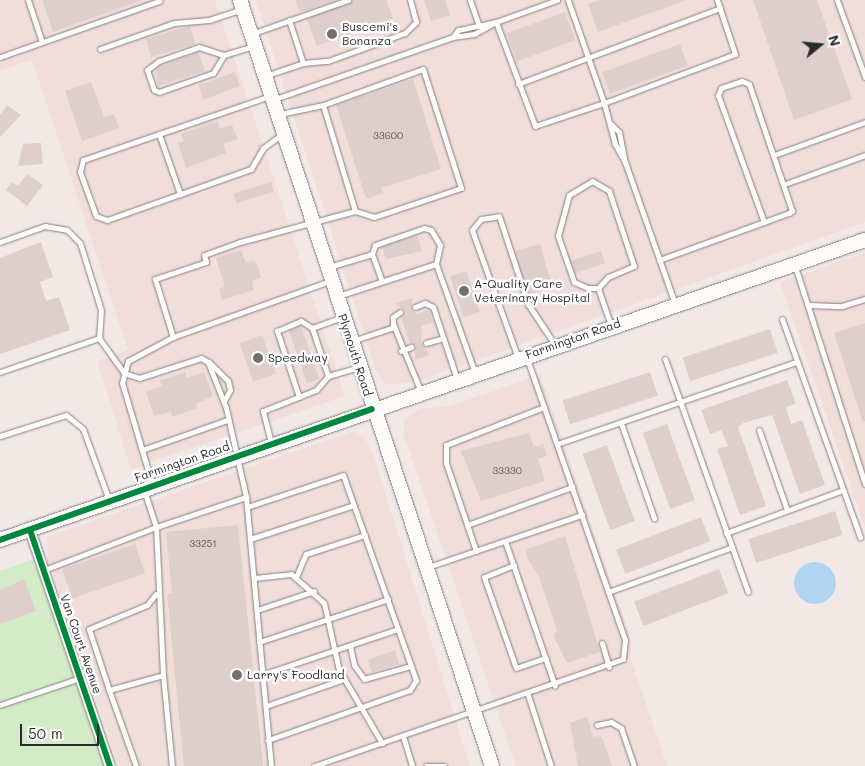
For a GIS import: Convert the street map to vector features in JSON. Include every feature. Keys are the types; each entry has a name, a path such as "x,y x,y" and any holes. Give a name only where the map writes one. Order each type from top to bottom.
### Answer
{"main road":[{"name":"Plymouth Road","path":"241,4 328,275 361,367 372,409 492,766"},
{"name":"Farmington Road","path":"0,540 236,455 611,325 865,240"}],"street":[{"name":"Van Court Avenue","path":"30,530 110,766"}],"lane":[{"path":"28,0 42,42"},
{"path":"0,57 158,1 166,0"},
{"path":"224,55 199,47 159,60 148,70 154,90 196,81 213,73 224,55 289,20 348,0"},
{"path":"264,76 303,63 328,61 405,34 416,22 410,0"},
{"path":"470,0 481,32"},
{"path":"283,133 262,148 251,169 107,220 96,216 80,172 83,160 452,37 478,24 496,22 557,0"},
{"path":"568,0 611,124 614,144 625,162 674,304"},
{"path":"496,22 535,126 604,103 735,54 717,0"},
{"path":"837,0 865,77"},
{"path":"100,49 174,23 209,20 241,4"},
{"path":"518,84 720,8"},
{"path":"289,20 303,63"},
{"path":"452,37 481,32 496,22"},
{"path":"173,337 155,279 206,262 204,255 240,242 313,225 355,211 374,217 462,188 423,69 323,105 277,115"},
{"path":"660,260 764,222 792,211 785,184 749,84 742,81 721,88 718,95 764,222"},
{"path":"323,105 355,211"},
{"path":"774,155 865,122"},
{"path":"160,134 180,194"},
{"path":"785,184 865,156"},
{"path":"592,181 609,191 634,266 608,277 598,288 574,282 558,236 569,195 592,181"},
{"path":"314,766 528,696 609,667 623,659 627,650 544,407 472,230 482,219 499,216 528,304 555,345"},
{"path":"0,242 45,226 67,230 80,243 102,310 99,338 124,373 139,378 201,358 228,381 230,390 224,401"},
{"path":"382,281 372,254 375,245 424,228 440,245 436,264 475,373"},
{"path":"172,766 156,594 156,527 142,450 122,383 128,361 173,337 328,275 372,254"},
{"path":"335,296 436,264"},
{"path":"794,264 865,484"},
{"path":"598,288 611,325"},
{"path":"808,305 842,306 865,299"},
{"path":"415,308 425,304 433,308 457,379"},
{"path":"400,312 393,317 394,327 401,351 421,392"},
{"path":"312,328 343,317"},
{"path":"782,319 860,537"},
{"path":"299,397 277,332 301,321 312,328 328,376"},
{"path":"352,341 394,327"},
{"path":"0,372 99,338"},
{"path":"426,343 443,338"},
{"path":"401,351 411,348"},
{"path":"665,359 748,592"},
{"path":"208,362 224,401 246,497 259,642 264,674 271,766"},
{"path":"557,444 797,362"},
{"path":"271,443 263,411 316,390 328,376 361,367"},
{"path":"476,551 446,463 446,445 544,407"},
{"path":"0,436 66,415 83,429 109,500"},
{"path":"142,450 227,420"},
{"path":"621,423 654,518"},
{"path":"759,430 787,510"},
{"path":"247,507 343,475 388,599 415,687 364,707 268,740"},
{"path":"467,525 572,487"},
{"path":"726,533 843,490"},
{"path":"44,570 156,527 246,497"},
{"path":"250,539 354,505"},
{"path":"426,568 582,515"},
{"path":"296,577 306,554 365,535"},
{"path":"506,541 555,686"},
{"path":"608,592 732,547"},
{"path":"514,565 484,577 516,668 545,658"},
{"path":"254,578 296,577 314,591 329,619 334,651 344,679 364,707 382,743"},
{"path":"256,610 314,591"},
{"path":"136,766 89,628 148,605 156,594"},
{"path":"259,642 388,599"},
{"path":"264,674 398,630"},
{"path":"602,643 609,667"},
{"path":"350,646 354,665 364,679 410,666"},
{"path":"109,690 163,675"},
{"path":"0,706 80,678"},
{"path":"266,706 344,679"},
{"path":"528,696 551,766"},
{"path":"598,725 611,722 621,728 634,766"},
{"path":"403,736 412,766"},
{"path":"426,766 444,766"}],"shaded area":[{"path":"0,0 215,0 345,396 131,469 97,361 128,350 32,60 0,71"},
{"path":"256,0 865,0 865,222 412,383 386,384 376,371"},
{"path":"865,253 865,528 780,282"},
{"path":"540,375 631,639 631,660 667,766 516,766 404,435 404,421 419,409 449,406"},
{"path":"354,431 365,438 374,457 470,766 119,766 48,558 46,537"}],"green space":[{"path":"34,559 104,766 0,766 0,571"}],"water":[{"path":"815,562 830,568 836,583 830,598 815,604 800,598 794,583 800,568"}],"building":[{"path":"42,0 139,0 140,1 53,32"},
{"path":"295,0 335,0 299,11"},
{"name":"Buscemi's Bonanza","path":"352,0 386,0 393,18 317,46 307,19"},
{"path":"424,0 445,0 450,15 431,21"},
{"path":"600,0 684,1 598,32 588,4"},
{"path":"753,0 817,0 852,99 794,120"},
{"path":"565,12 575,40 517,61 507,33"},
{"path":"190,26 195,44 151,57 146,39"},
{"path":"680,44 688,66 610,94 602,72"},
{"path":"198,52 205,71 158,86 156,68"},
{"path":"235,72 240,86 203,99 198,85"},
{"path":"413,79 441,169 381,188 383,193 366,199 336,105"},
{"path":"91,82 104,117 114,114 119,128 82,141 65,91"},
{"path":"7,105 21,115 0,137 0,115"},
{"path":"218,121 220,129 232,125 238,139 223,144 226,153 186,168 178,143 184,141 181,134"},
{"path":"41,143 43,164 18,166 23,144"},
{"path":"27,174 43,185 27,206 6,190 12,182 18,186"},
{"path":"271,182 274,192 237,203 234,193"},
{"path":"417,235 422,251 386,259 382,247"},
{"path":"41,242 53,277 40,282 46,301 59,297 70,330 0,354 0,258"},
{"path":"540,244 552,287 527,294 515,251"},
{"path":"241,250 246,263 254,260 258,265 261,278 252,281 254,290 222,300 219,289 225,287 216,258"},
{"path":"601,251 605,263 576,273 572,261"},
{"name":"A-Quality Care Veterinary Hospital","path":"466,271 480,312 464,317 450,277"},
{"path":"412,298 412,310 417,314 429,310 433,322 421,326 422,345 430,355 415,360 415,346 410,343 401,317 404,311 396,303"},
{"path":"865,323 865,421 863,422 834,333"},
{"path":"301,326 319,379 307,383 289,330"},
{"path":"770,329 778,353 690,381 683,357"},
{"name":"Speedway","path":"262,335 276,374 253,382 239,343"},
{"path":"185,372 187,378 204,372 213,396 196,404 197,408 172,417 171,412 154,416 146,392 162,386 160,380"},
{"path":"650,372 658,396 570,424 563,400"},
{"path":"787,380 796,404 786,407 791,424 802,420 825,485 800,494 772,415 743,423 738,427 766,506 740,515 717,449 728,446 721,430 710,434 701,410"},
{"path":"667,424 695,500 670,509 643,433"},
{"path":"529,433 534,447 543,444 547,456 538,459 545,481 481,501 461,451"},
{"path":"607,445 635,521 610,530 583,454"},
{"path":"835,511 843,535 756,563 748,539"},
{"path":"701,517 710,541 625,574 616,550"},
{"path":"238,525 263,766 184,766 167,594 172,593 166,532"},
{"path":"565,536 600,652 567,663 554,637 557,630 539,577 526,555 527,549"},
{"path":"135,544 145,573 72,598 62,569"},
{"path":"719,569 728,593 643,626 634,602"},
{"path":"24,579 36,611 0,624 0,590"},
{"path":"395,650 399,664 372,672 368,660"},
{"path":"587,717 593,736 602,737 612,766 578,766 570,723"}],"cycle path":[{"path":"0,540 372,409"},
{"path":"30,530 110,766"}],"place":[{"name":"Buscemi's Bonanza","path":"332,34"},
{"name":"A-Quality Care Veterinary Hospital","path":"464,291"},
{"name":"Speedway","path":"258,358"},
{"name":"Larry's Foodland","path":"237,675"}]}
